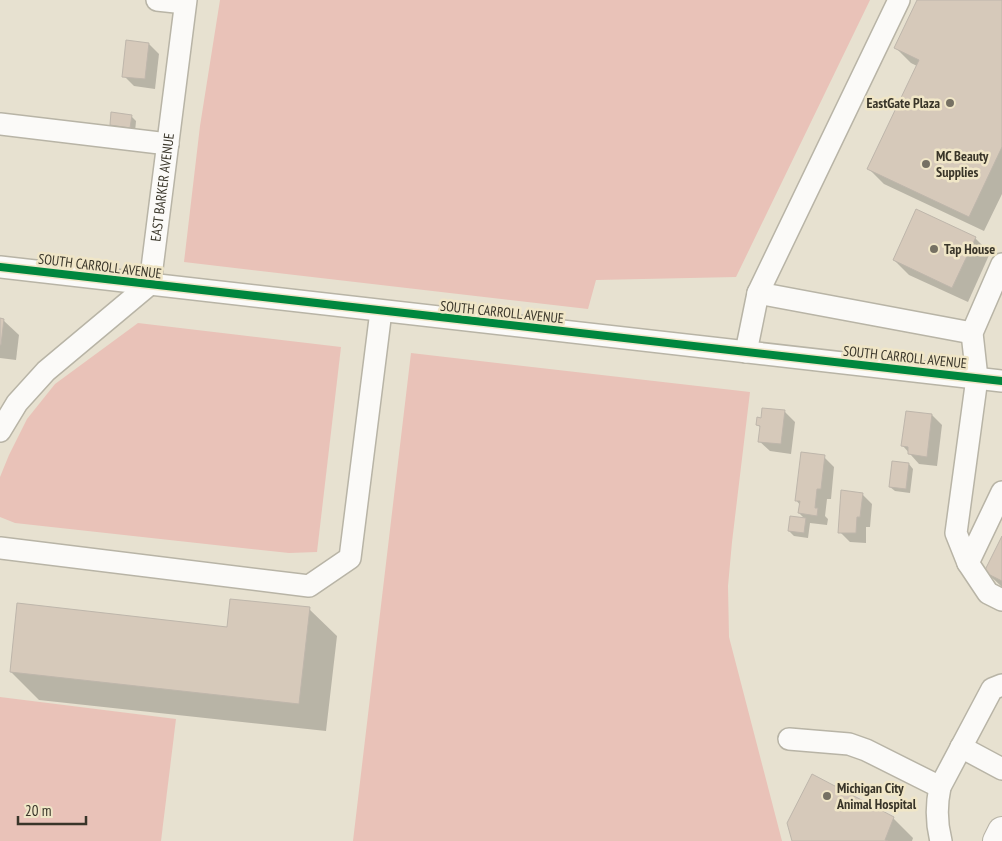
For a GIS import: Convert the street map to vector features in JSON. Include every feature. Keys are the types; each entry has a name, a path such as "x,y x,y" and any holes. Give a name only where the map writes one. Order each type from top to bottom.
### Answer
{"main road":[{"path":"997,841 1002,831"}],"street":[{"path":"157,0 185,2"},
{"path":"746,352 758,293 899,0"},
{"name":"EAST BARKER AVENUE","path":"150,284 185,2"},
{"path":"0,124 168,144"},
{"path":"1002,264 972,333 977,378 956,532 968,564 988,593 1002,600"},
{"name":"SOUTH CARROLL AVENUE","path":"0,267 1002,381"},
{"path":"0,431 17,404 46,371 150,284"},
{"path":"758,293 972,333"},
{"path":"0,548 309,586 350,558 381,311"},
{"path":"968,564 1002,492"},
{"path":"941,841 937,827 936,804 940,787 992,690 1002,685"},
{"path":"788,739 849,744 866,750 940,787"},
{"path":"961,747 1002,769"}],"shaded area":[{"path":"220,0 870,0 736,277 596,280 588,309 184,262 200,126"},
{"path":"138,323 341,347 317,552 289,553 15,523 0,517 0,477 27,419 55,384"},
{"path":"411,353 750,392 728,586 729,637 782,841 353,841"},
{"path":"0,697 176,719 161,841 0,841"}],"building":[{"name":"EastGate Plaza","path":"917,0 1002,0 1002,147 969,217 867,169 919,60 894,48"},
{"path":"126,40 149,43 145,79 122,77"},
{"path":"111,112 132,115 130,128 110,125"},
{"name":"Tap House","path":"916,209 976,237 952,288 893,260"},
{"path":"0,318 4,319 1,345 0,345"},
{"path":"762,408 785,410 781,444 758,442 760,426 756,425 757,417 761,418"},
{"path":"906,411 932,414 927,457 908,454 908,447 901,446"},
{"path":"801,452 825,455 821,489 817,489 815,508 818,508 817,516 798,513 800,501 795,501"},
{"path":"892,461 909,463 906,489 889,487"},
{"path":"841,490 863,493 860,517 857,517 856,533 838,533"},
{"path":"790,516 806,518 804,533 788,531"},
{"path":"1002,536 1002,581 984,572"},
{"path":"230,599 310,607 299,704 10,672 17,603 227,627"},
{"name":"Michigan City Animal Hospital","path":"812,774 894,817 885,840 888,841 792,841 787,823"}],"cycle path":[{"path":"0,267 1002,381"}],"place":[{"name":"EastGate Plaza","path":"950,103"},
{"name":"MC Beauty Supplies","path":"926,164"},
{"name":"Tap House","path":"934,249"},
{"name":"Michigan City Animal Hospital","path":"827,796"}]}
